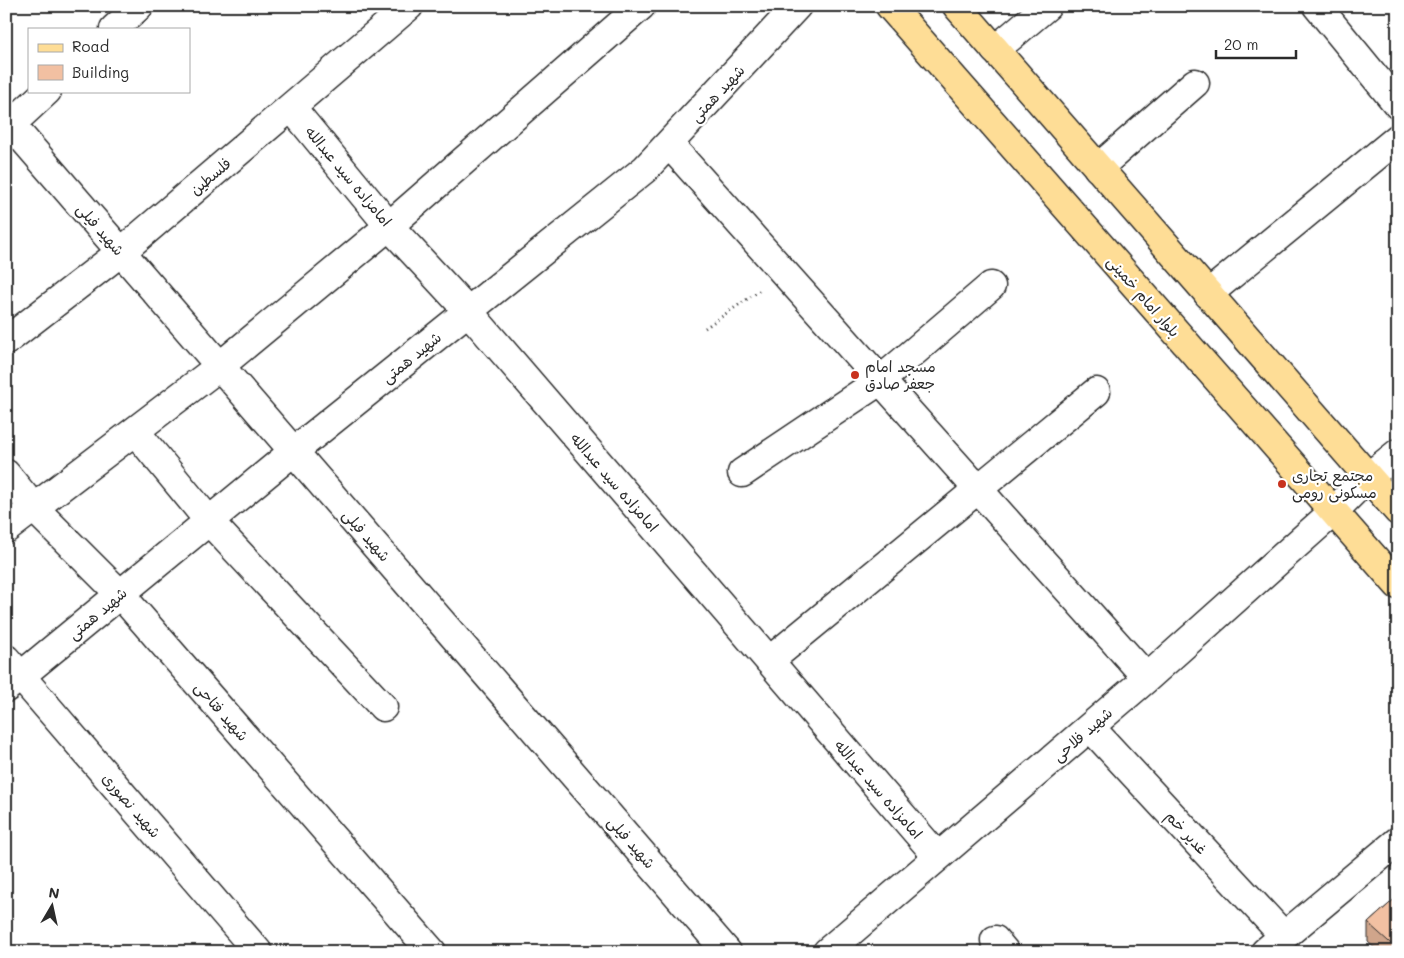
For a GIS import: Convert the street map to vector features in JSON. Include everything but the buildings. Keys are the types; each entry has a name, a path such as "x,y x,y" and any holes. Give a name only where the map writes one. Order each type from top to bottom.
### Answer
{"main road":[{"name":"بلوار امام خمینی","path":"890,6 1398,585"},
{"path":"957,6 1398,511"}],"street":[{"path":"115,28 139,6"},
{"name":"فلسطین","path":"6,341 121,252 409,6"},
{"path":"6,530 220,366 389,226 641,6"},
{"name":"شهید همتی","path":"11,674 120,594 294,451 645,169 797,6"},
{"path":"995,50 1047,6"},
{"path":"1317,6 1398,105"},
{"path":"1098,168 1195,83"},
{"path":"8,124 46,92"},
{"name":"امامزاده سید عبدالله","path":"291,107 389,226 468,311 938,857"},
{"name":"شهید فیلی","path":"8,124 294,451 727,952"},
{"path":"1208,294 1398,138"},
{"path":"669,144 1147,678"},
{"path":"742,473 881,380 991,286"},
{"path":"769,661 1096,392"},
{"path":"135,431 210,521 383,706"},
{"name":"شهید فلاحی","path":"827,952 1147,678 1333,512 1368,477 1398,453"},
{"name":"شهید فتاحی","path":"6,474 34,508 120,594 432,952"},
{"name":"شهید نصوری","path":"11,674 258,952"},
{"name":"غدیر خم","path":"1090,727 1274,944"},
{"path":"1274,944 1398,841"}],"path":[{"path":"705,328 785,273"}],"place":[{"name":"مسجد امام جعفر صادق","path":"855,375"},
{"name":"مجتمع تجاری مسکونی رومی","path":"1282,484"}]}
